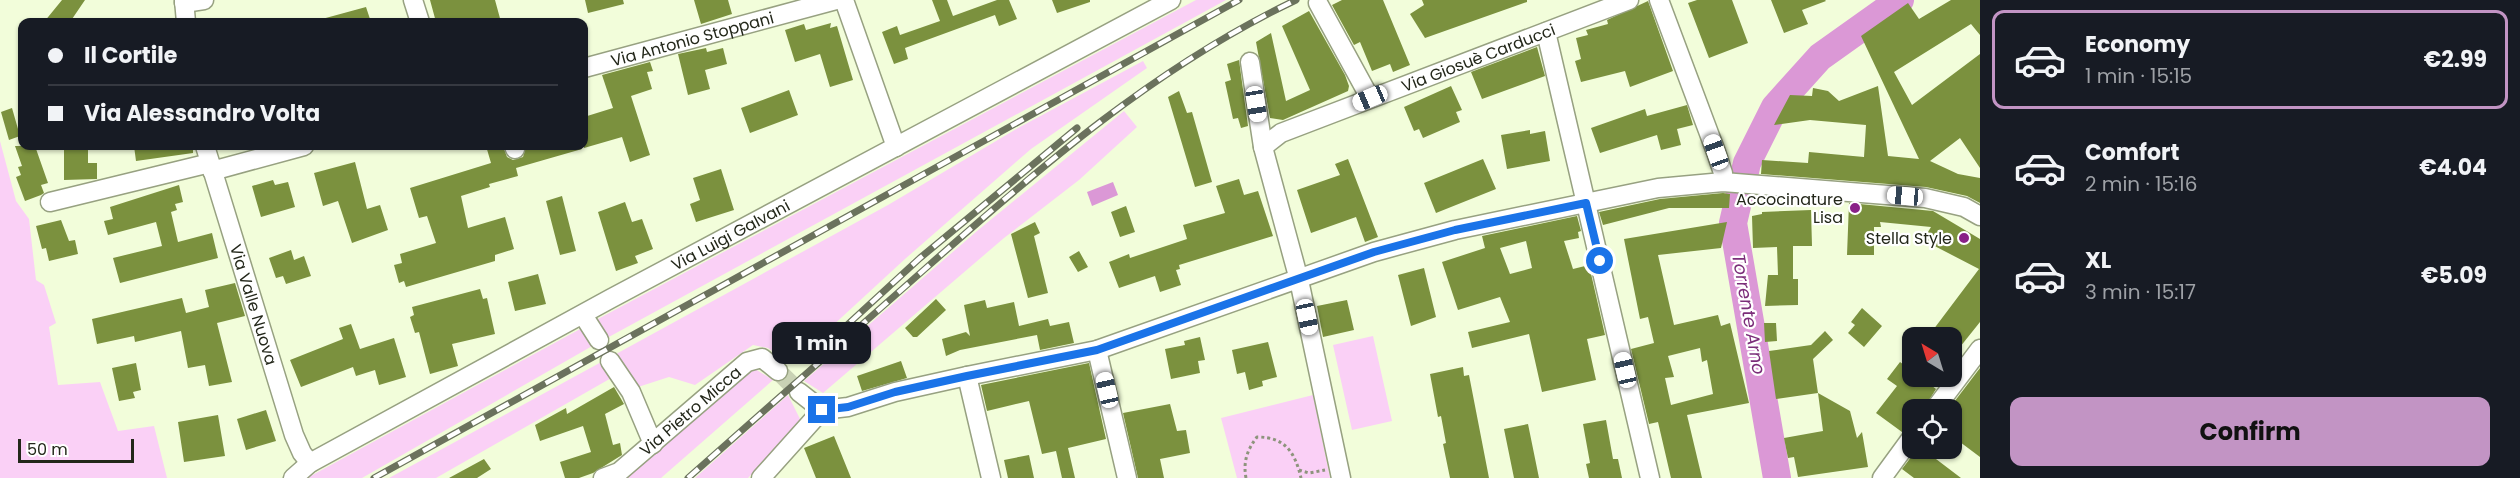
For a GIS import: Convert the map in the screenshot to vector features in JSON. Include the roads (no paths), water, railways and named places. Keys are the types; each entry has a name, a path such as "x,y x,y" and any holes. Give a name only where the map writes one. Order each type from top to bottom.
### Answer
{"street":[{"path":"186,18 184,1 204,0"},
{"path":"413,0 419,18"},
{"name":"Via Antonio Stoppani","path":"588,67 836,0"},
{"path":"844,0 896,147"},
{"name":"Via Luigi Galvani","path":"293,478 310,462 1171,0"},
{"name":"Via Giosuè Carducci","path":"1263,147 1281,133 1629,0"},
{"path":"1659,0 1728,182"},
{"path":"1318,3 1370,98"},
{"path":"1546,32 1650,478"},
{"path":"1250,62 1263,147 1299,280 1339,472"},
{"path":"50,202 209,160 277,150"},
{"name":"Via Valle Nuova","path":"209,160 294,435 302,453 310,462"},
{"path":"761,478 822,410 848,407 895,392 1097,350 1374,252 1455,230 1658,188 1728,182 1925,198 1964,207 1980,216"},
{"path":"583,315 599,340"},
{"path":"1942,399 1980,349"},
{"path":"1097,350 1127,478"},
{"name":"Via Pietro Micca","path":"603,478 619,472 747,362 762,358 778,371"},
{"path":"610,361 631,392 652,444"},
{"path":"967,376 992,478"},
{"path":"799,392 822,410"},
{"path":"1881,478 1902,450"}],"waterway":[{"name":"Torrente Arno","path":"1777,478 1733,223 1747,163 1775,107 1820,57 1900,0"}],"tunnel":[{"path":"778,371 799,392"}],"railway":[{"path":"374,478 1239,0"},
{"path":"688,478 969,230 1057,156 1148,87 1245,26 1296,0"},
{"path":"809,360 920,258 1077,128"}],"place":[{"name":"Accocinature Lisa","path":"1855,208"},
{"name":"Stella Style","path":"1964,238"}]}
